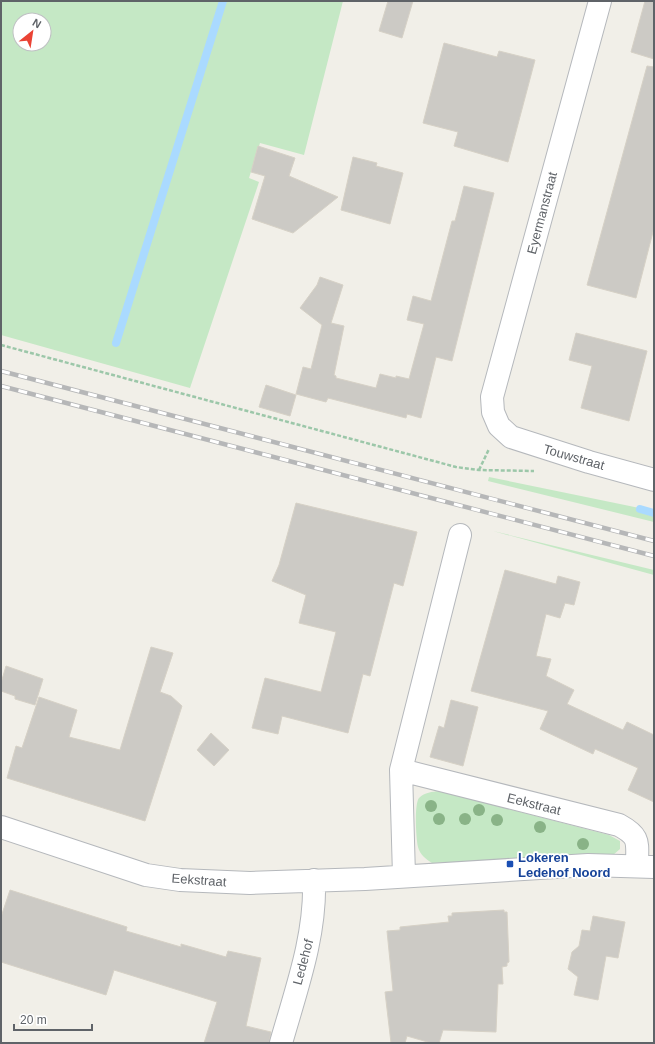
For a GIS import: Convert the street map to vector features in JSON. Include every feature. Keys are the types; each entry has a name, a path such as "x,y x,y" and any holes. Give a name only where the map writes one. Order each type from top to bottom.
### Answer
{"street":[{"name":"Eyermanstraat","path":"500,426 493,412 492,397 600,1"},
{"name":"Touwstraat","path":"500,426 511,437 528,444 654,480"},
{"path":"404,876 401,770 460,534"},
{"name":"Eekstraat","path":"1,827 146,875 180,880 250,883 365,879 588,865 645,866 632,832 619,825 401,770"},
{"name":"Ledehof","path":"281,1043 310,935 315,898 314,880"}],"path":[{"path":"1,345 449,466 479,470"}],"green space":[{"path":"1,1 343,1 304,155 260,143 249,178 259,182 190,388 1,335"},
{"path":"489,477 654,511 654,522 488,481"},
{"path":"493,531 654,570 654,575"},
{"path":"439,791 609,835 620,841 620,849 613,855 432,863 422,855 418,847 416,807 421,796"}],"building":[{"path":"388,1 413,1 402,38 379,31"},
{"path":"645,1 654,1 654,59 631,52"},
{"path":"444,43 497,57 499,51 535,60 508,162 454,146 458,132 423,123"},
{"path":"647,66 654,67 654,228 636,298 587,285"},
{"path":"258,146 295,158 289,176 338,197 293,233 252,219 265,176 251,172"},
{"path":"353,157 377,163 376,166 403,173 390,224 341,210"},
{"path":"464,186 494,193 452,361 436,357 421,418 407,414 406,418 328,398 326,402 296,394 303,367 311,369 322,325 300,308 317,285 320,277 343,285 331,323 344,326 334,375 336,378 376,388 380,374 396,378 396,376 409,379 424,324 407,320 413,296 431,301 452,221 455,221"},
{"path":"576,333 647,351 629,421 581,408 592,366 569,360"},
{"path":"266,385 296,395 290,416 259,407"},
{"path":"296,503 417,532 403,586 394,583 370,676 363,674 348,733 282,716 278,734 252,728 265,678 321,692 336,632 299,623 306,595 272,581 279,565"},
{"path":"505,570 556,584 558,576 580,582 574,605 565,603 560,618 546,614 536,656 551,659 546,676 574,690 567,704 623,730 627,722 654,735 654,802 628,790 638,768 595,749 593,754 540,729 548,711 471,691"},
{"path":"151,647 173,653 160,692 171,696 182,706 145,821 7,778 16,746 22,748 39,697 77,710 69,737 120,750"},
{"path":"6,666 43,679 35,705 15,699 15,696 1,691 1,683"},
{"path":"451,700 478,707 463,766 430,757 439,726 444,728"},
{"path":"211,733 229,750 214,766 197,750"},
{"path":"10,890 127,927 126,931 181,947 181,944 226,957 228,951 261,958 246,1026 271,1032 269,1043 204,1043 217,1002 114,970 106,995 1,962 1,917"},
{"path":"504,910 504,912 507,912 509,962 507,963 507,966 502,967 503,984 498,984 496,1032 443,1030 439,1043 431,1043 407,1036 405,1043 391,1043 385,992 393,991 387,931 400,930 400,927 449,922 448,916 452,916 452,913"},
{"path":"593,916 625,922 618,958 606,956 598,1000 574,995 578,977 568,969 572,952 579,946 582,930 590,931"}],"waterway":[{"path":"116,343 223,1"},
{"path":"640,509 654,513"}],"railway":[{"path":"1,371 654,541"},
{"path":"1,386 654,556"}],"place":[{"name":"Lokeren Ledehof Noord","path":"510,864"}]}
